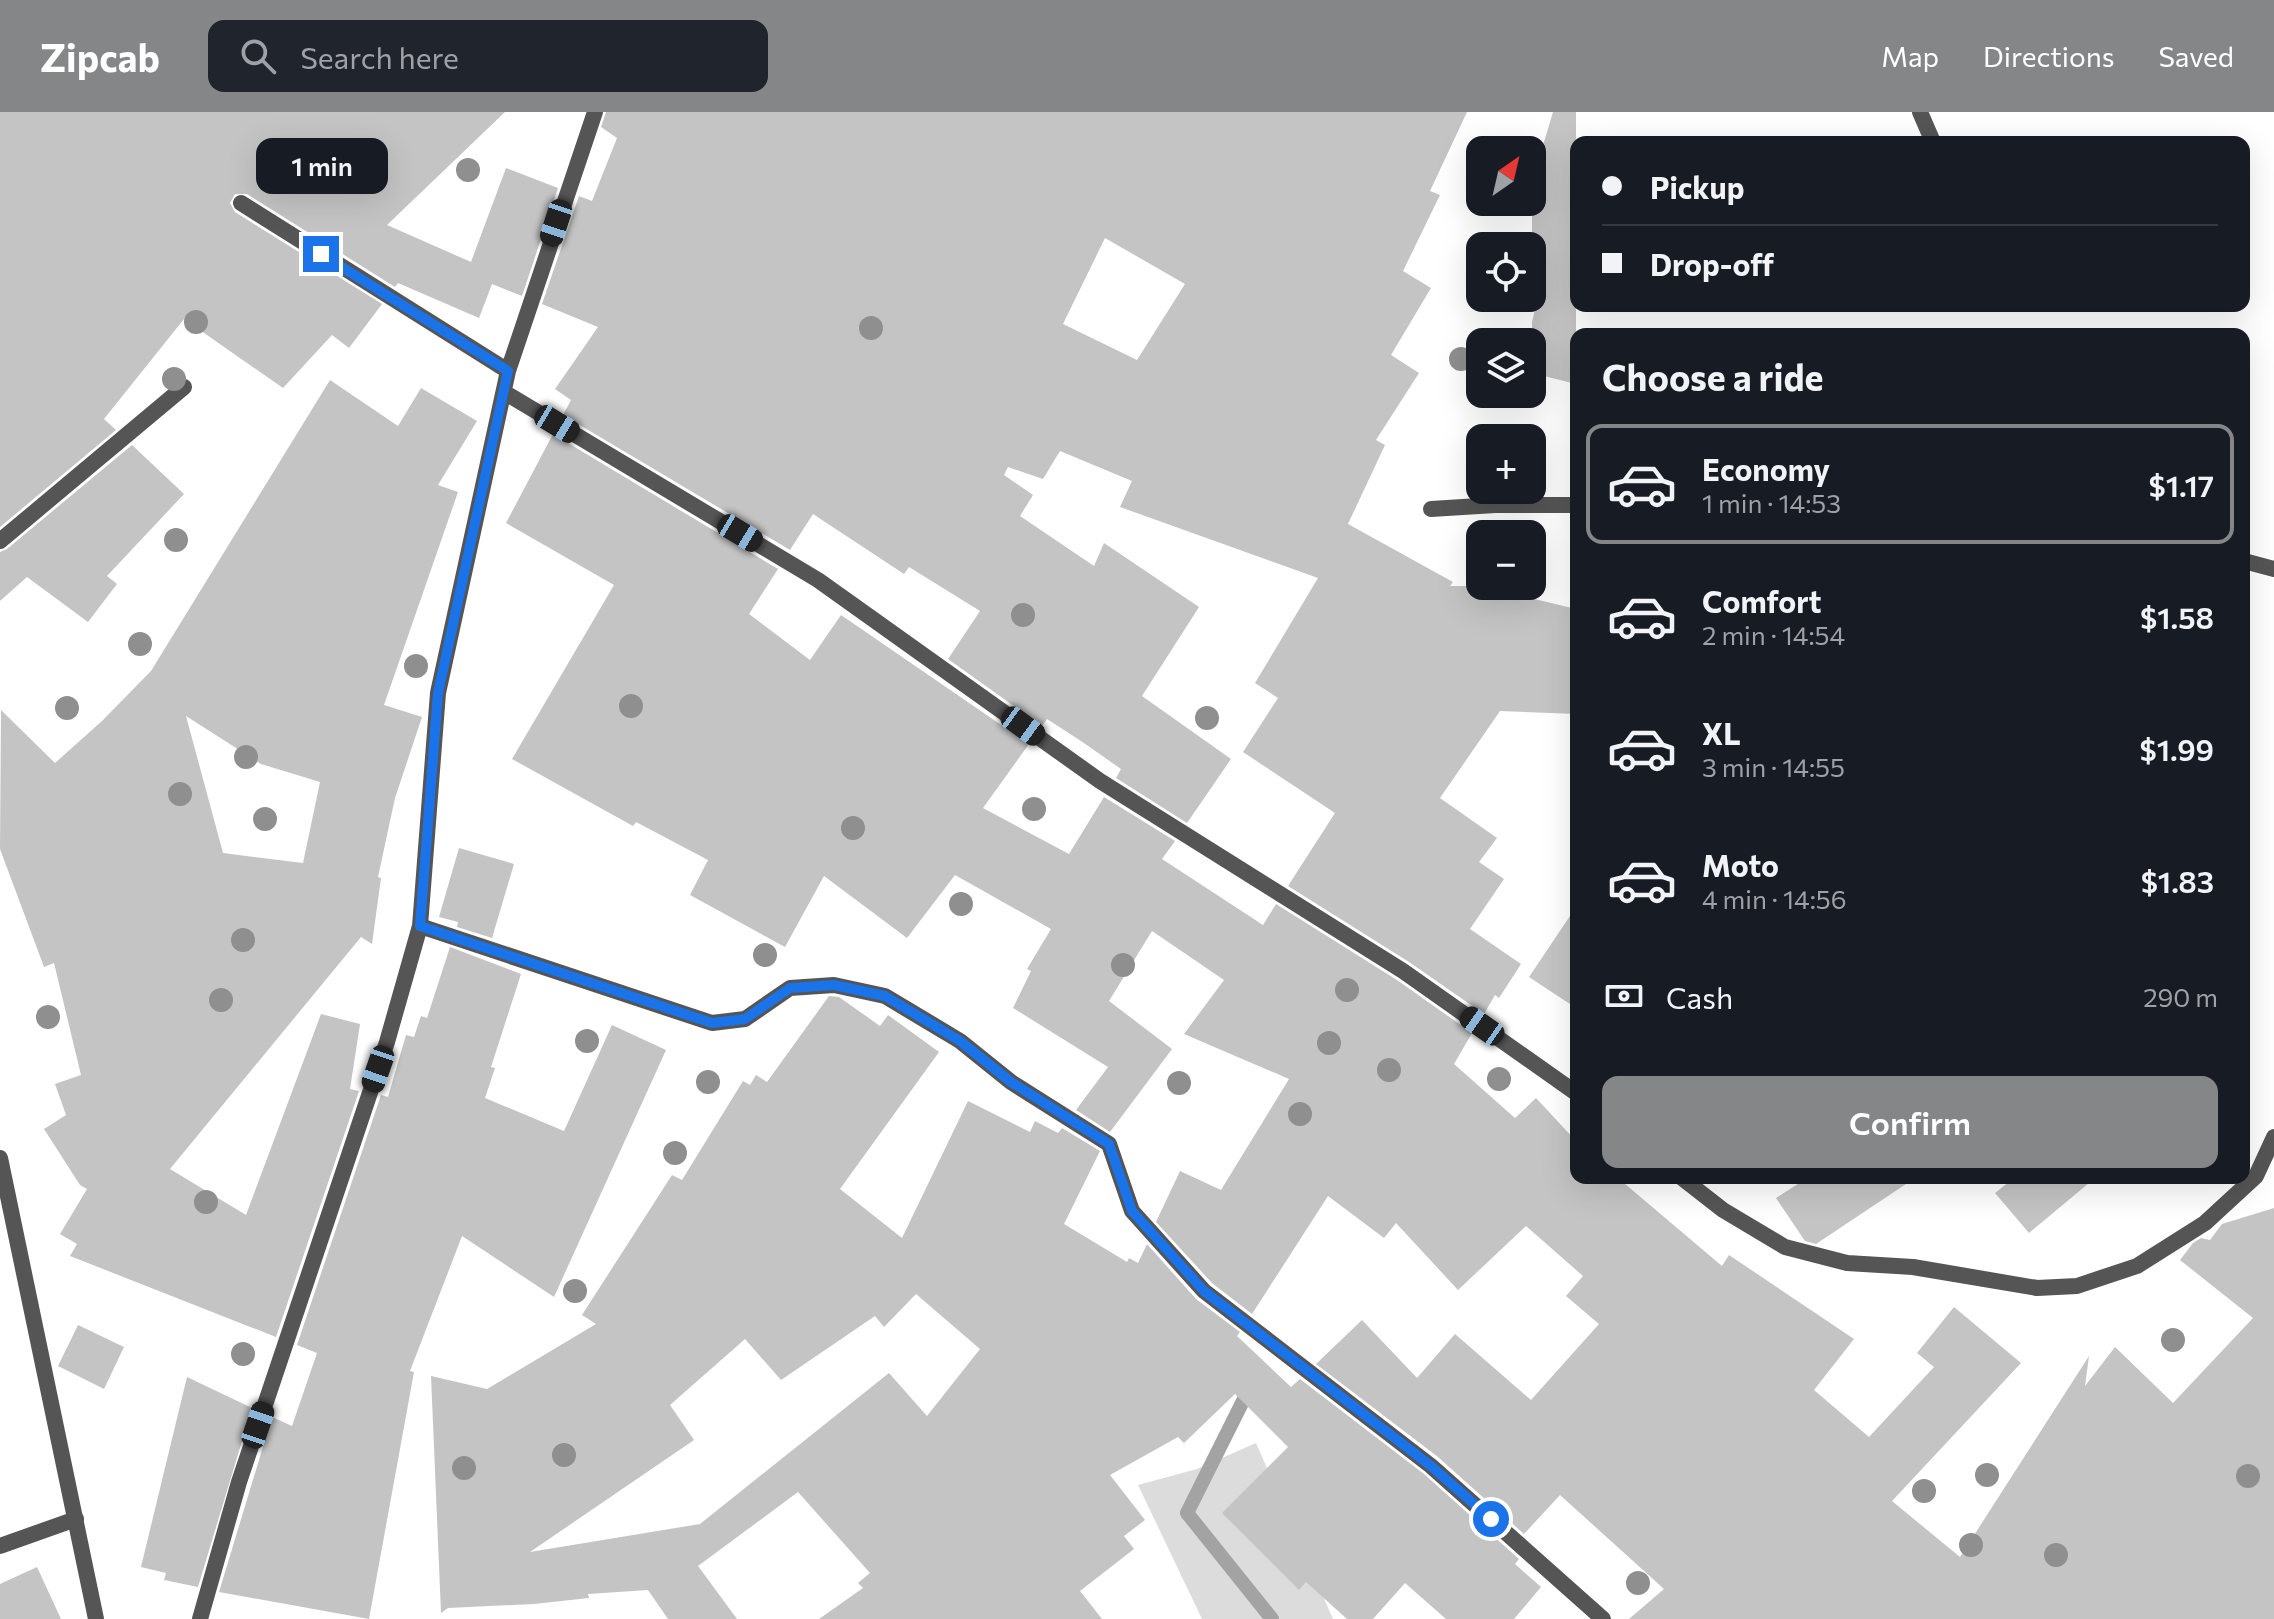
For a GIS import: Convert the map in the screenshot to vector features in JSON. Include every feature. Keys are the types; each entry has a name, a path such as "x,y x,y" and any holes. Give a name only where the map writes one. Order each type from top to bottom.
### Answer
{"street":[{"path":"200,1619 239,1482 387,1042 420,926 438,693 508,371 595,112"},
{"path":"1920,112 1930,136"},
{"path":"241,203 508,371"},
{"path":"0,541 184,387"},
{"path":"504,392 818,580 1100,781 1403,971 1570,1089"},
{"path":"1431,509 1570,505"},
{"path":"2250,563 2274,569"},
{"path":"420,926 712,1023 745,1019 790,988 834,985 885,996 960,1041 1011,1082 1109,1144 1132,1211 1204,1291 1431,1466 1603,1619"},
{"path":"2250,1182 2256,1176 2274,1137"},
{"path":"0,1158 96,1619"},
{"path":"1690,1184 1723,1210 1785,1247 1847,1263 1913,1267 2037,1288 2077,1286 2137,1266 2205,1223 2247,1184"},
{"path":"0,1546 76,1519"}],"shaded area":[{"path":"1256,1443 1333,1619 1202,1619 1138,1485 1197,1469"}],"building":[{"path":"0,112 505,112 387,225 471,262 506,168 558,188 522,296 492,284 479,318 398,283 395,287 247,194 235,194 230,203 235,212 382,304 349,348 332,335 283,388 184,319 104,419 116,430 0,527"},
{"path":"606,112 1467,112 1430,191 1440,195 1403,271 1431,288 1391,355 1419,373 1376,440 1385,445 1348,524 1453,582 1450,586 1466,586 1466,600 1538,600 1570,608 1570,714 1500,711 1440,798 1497,838 1479,862 1504,879 1470,929 1521,964 1499,998 1495,995 1484,1014 1409,962 1288,886 1335,813 1243,752 1278,698 1255,683 1318,578 1120,507 1132,481 1060,451 1043,479 1008,467 1004,475 1033,495 1020,516 1094,566 1104,543 1199,607 1142,696 1231,759 1187,823 1116,778 1121,769 1081,741 1047,719 1042,726 948,659 980,611 909,567 904,574 813,514 790,550 563,415 571,400 555,389 598,327 542,304 579,196 592,201 617,138 601,127","holes":["1105,238 1185,284 1137,360 1063,324"]},
{"path":"1553,112 1576,112 1576,136 1570,136 1570,312 1576,312 1576,328 1570,328 1570,382 1546,376 1546,328 1532,328 1534,312 1546,312 1546,232 1532,232 1532,216 1546,216 1546,136"},
{"path":"330,380 398,426 421,388 477,421 438,485 458,492 384,705 422,717 395,798 378,877 381,878 372,944 361,937 170,1169 246,1215 321,1014 360,1024 350,1089 359,1091 276,1337 70,1256 77,1244 60,1234 87,1189 80,1185 44,1129 66,1115 55,1084 81,1075 54,963 44,967 0,849 1,710 55,763 151,671","holes":["186,716 261,764 320,782 303,863 223,853"]},
{"path":"553,434 778,569 749,614 810,660 841,615 1029,744 983,808 1069,854 1104,797 1175,841 1162,859 1263,925 1276,904 1397,980 1472,1033 1454,1064 1515,1118 1536,1098 1570,1135 1570,1184 1625,1184 1722,1266 1729,1255 1854,1339 1814,1390 1869,1437 1934,1367 1917,1353 1954,1307 2021,1363 1892,1501 1960,1557 2089,1356 2085,1386 2115,1347 2173,1403 2253,1318 2180,1260 2193,1243 2201,1238 2210,1240 2222,1224 2274,1208 2274,1619 1629,1619 1664,1589 1560,1495 1524,1534 1438,1457 1316,1364 1362,1320 1417,1378 1455,1334 1531,1400 1599,1324 1566,1296 1583,1276 1526,1226 1458,1290 1396,1223 1384,1238 1328,1196 1252,1314 1212,1283 1156,1222 1180,1171 1221,1190 1289,1079 1184,1034 1224,980 1152,931 1109,1001 1172,1049 1110,1132 1076,1110 1108,1067 1013,1008 1031,971 1027,969 1051,929 955,875 907,938 824,876 785,947 690,895 708,860 636,822 633,826 512,759 614,585 506,523"},
{"path":"132,445 184,494 107,576 117,584 88,622 27,577 0,601 0,552"},
{"path":"459,848 514,864 492,938 457,927 458,922 439,917"},
{"path":"1570,916 1570,1004 1529,977"},
{"path":"450,947 521,974 491,1067 495,1068 485,1098 564,1131 612,1025 666,1050 554,1297 462,1236 410,1371 414,1372 369,1619 219,1592 272,1417 292,1426 317,1353 297,1345 381,1095 388,1097 406,1035 414,1037 421,1016 427,1018"},
{"path":"829,996 839,997 880,1026 888,1015 939,1052 840,1189 902,1238 968,1101 1030,1132 1035,1121 1058,1133 1062,1128 1100,1151 1064,1224 1127,1262 1129,1258 1138,1263 1147,1244 1196,1299 1240,1332 1237,1336 1291,1387 1300,1379 1424,1474 1519,1559 1515,1564 1541,1587 1514,1619 1446,1619 1405,1583 1373,1619 1347,1619 1306,1582 1299,1590 1222,1513 1288,1447 1235,1394 1184,1443 1178,1437 1110,1475 1145,1520 1124,1536 1134,1549 1080,1591 1102,1619 819,1619 863,1588 858,1583 870,1573 798,1492 698,1566 737,1619 668,1619 648,1590 588,1594 589,1598 534,1604 448,1608 441,1613 431,1376 487,1389 596,1324 582,1315 672,1175 682,1180 743,1081 750,1085 756,1075 767,1082","holes":["916,1294 980,1349 927,1416 889,1373 700,1524 530,1552 694,1440 670,1405 745,1339 781,1380 875,1316 884,1327"]},
{"path":"1798,1184 1906,1184 1816,1244 1805,1241 1776,1198"},
{"path":"2006,1184 2088,1184 2029,1233 1995,1193"},
{"path":"78,1325 124,1347 104,1389 58,1366"},
{"path":"187,1377 252,1408 198,1587 164,1580 166,1573 141,1567"},
{"path":"37,1567 61,1619 0,1619 0,1584"}],"waterway":[{"path":"1245,1397 1187,1513 1272,1619"}],"route":[{"path":"321,254 508,371 438,693 420,926 712,1023 745,1019 790,988 834,985 885,996 960,1041 1011,1082 1109,1144 1132,1211 1204,1291 1431,1466 1491,1519"}]}
